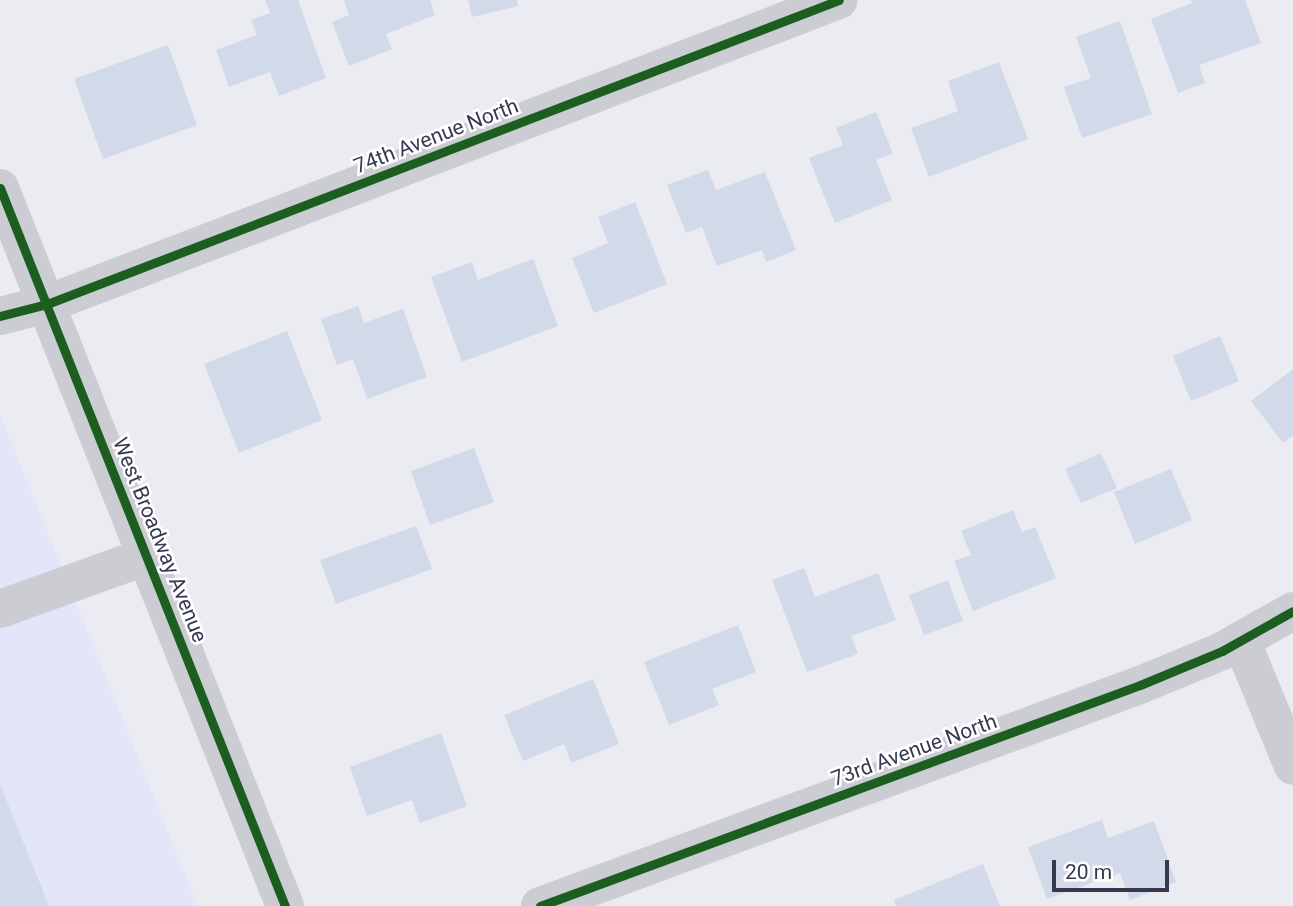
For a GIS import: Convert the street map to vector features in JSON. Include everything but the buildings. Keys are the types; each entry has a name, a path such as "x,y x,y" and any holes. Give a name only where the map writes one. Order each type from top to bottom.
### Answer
{"street":[{"name":"74th Avenue North","path":"0,317 47,304 839,0"},
{"name":"West Broadway Avenue","path":"0,188 285,906"},
{"path":"0,609 147,556"},
{"name":"73rd Avenue North","path":"540,906 1140,685 1241,640 1293,611"},
{"path":"1241,640 1293,766"}],"shaded area":[{"path":"0,414 198,906 0,906"}],"cycle path":[{"path":"0,316 47,304 839,0"},
{"path":"0,188 285,906"},
{"path":"540,906 1140,685 1222,651 1293,611"}]}
